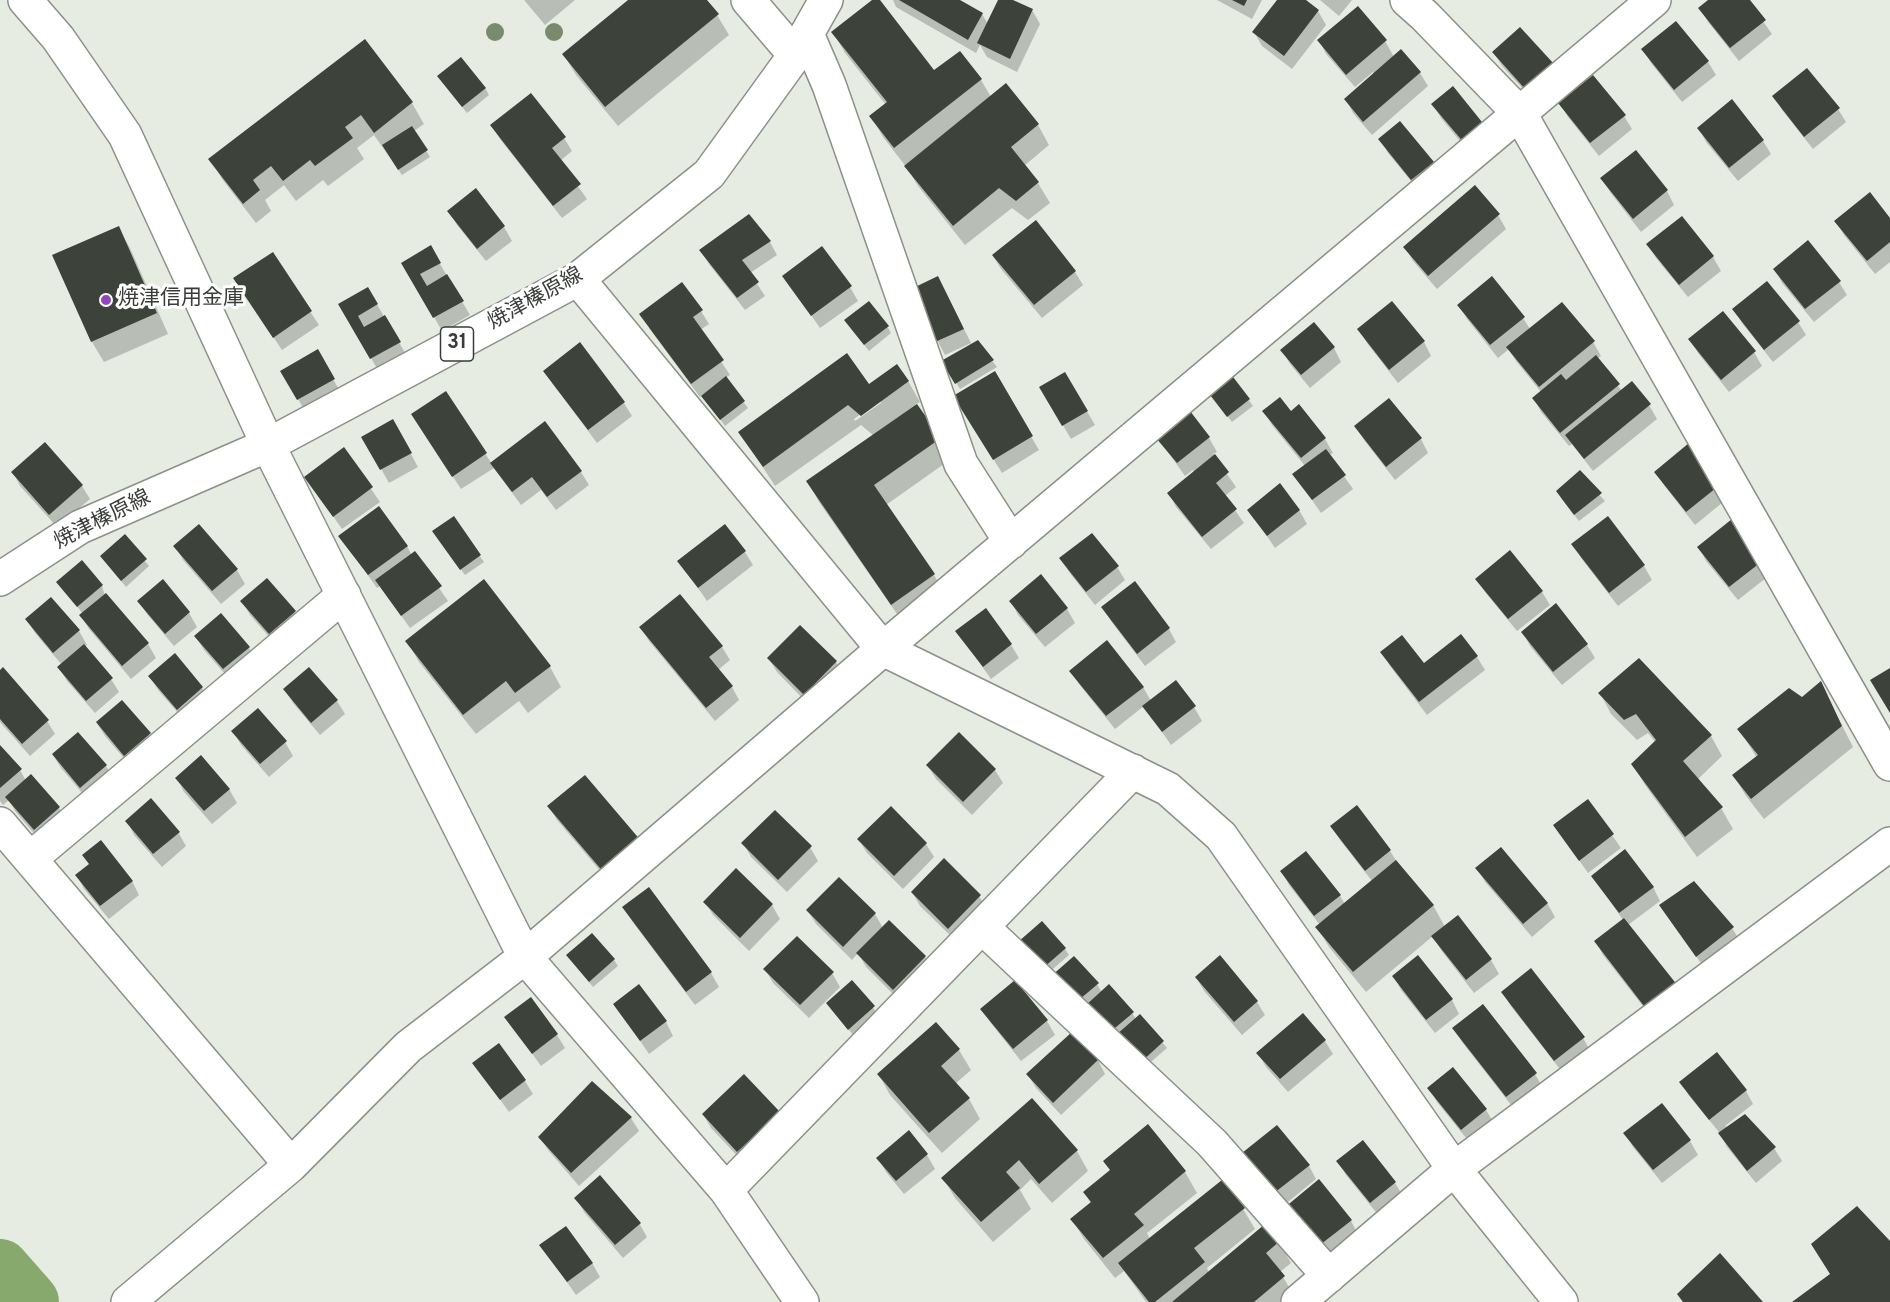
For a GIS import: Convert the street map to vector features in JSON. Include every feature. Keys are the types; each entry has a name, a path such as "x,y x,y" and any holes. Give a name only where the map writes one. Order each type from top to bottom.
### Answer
{"street":[{"path":"26,0 58,39 125,135 268,445 525,957 726,1190 802,1302"},
{"path":"748,0 801,44 829,85 961,464 1011,542"},
{"name":"焼津榛原線","path":"0,579 80,527 268,445 578,279 709,174 801,44 826,0"},
{"path":"1407,0 1520,114 1890,764"},
{"path":"128,1302 291,1165 408,1047 525,957 883,649 1654,0"},
{"path":"578,279 883,649 1168,789 1221,836 1454,1169 1561,1302"},
{"path":"30,859 344,595"},
{"path":"726,1190 1133,771"},
{"path":"0,824 291,1165"},
{"path":"1298,1302 1454,1169 1890,844"},
{"path":"982,927 1212,1143 1329,1276"}],"building":[{"path":"628,0 707,0 719,14 605,107 562,54"},
{"path":"872,0 880,0 934,70 960,51 982,79 894,148 869,116 887,102 831,32"},
{"path":"899,0 960,0 983,13 968,40"},
{"path":"998,0 1013,0 1033,9 1010,59 977,43"},
{"path":"1232,0 1247,0 1244,6"},
{"path":"1277,0 1306,0 1319,10 1284,56 1252,32"},
{"path":"1708,0 1750,0 1766,20 1730,48 1698,8"},
{"path":"1358,6 1387,40 1346,75 1317,40"},
{"path":"1676,21 1709,61 1674,90 1641,49"},
{"path":"1520,27 1554,64 1526,90 1492,52"},
{"path":"365,39 413,102 374,133 361,115 345,127 353,138 315,166 310,160 283,181 271,166 253,180 260,190 243,204 208,159"},
{"path":"1401,49 1421,72 1363,122 1344,99"},
{"path":"461,57 486,88 462,107 437,76"},
{"path":"1807,68 1840,108 1804,137 1772,96"},
{"path":"1593,75 1626,115 1590,143 1558,103"},
{"path":"1006,83 1039,124 1011,147 1039,182 1016,201 999,188 953,226 904,166"},
{"path":"1453,86 1486,127 1465,144 1431,104"},
{"path":"531,93 566,137 552,148 581,184 553,206 490,125"},
{"path":"1732,99 1764,140 1729,168 1697,128"},
{"path":"1400,121 1434,162 1411,180 1378,139"},
{"path":"412,126 428,150 398,170 382,145"},
{"path":"1636,150 1668,190 1633,219 1600,178"},
{"path":"1475,185 1500,214 1428,276 1403,247"},
{"path":"476,188 505,226 477,249 447,211"},
{"path":"1870,192 1890,218 1890,242 1867,261 1834,221"},
{"path":"749,214 771,241 742,260 759,282 737,298 699,250"},
{"path":"1682,216 1714,256 1679,285 1646,244"},
{"path":"1036,220 1076,271 1034,305 992,255"},
{"path":"119,226 157,313 91,342 52,255"},
{"path":"1808,240 1841,281 1805,309 1773,269"},
{"path":"431,245 441,263 420,274 427,286 447,274 464,301 433,318 401,263"},
{"path":"822,246 852,286 811,316 782,276"},
{"path":"273,252 312,311 273,338 233,278"},
{"path":"938,276 964,329 935,342 909,290"},
{"path":"1492,276 1525,317 1490,345 1457,305"},
{"path":"1767,281 1800,321 1764,350 1732,309"},
{"path":"682,282 703,310 693,317 724,360 691,384 639,314"},
{"path":"368,287 378,304 358,316 364,327 385,315 401,342 370,359 338,304"},
{"path":"869,301 889,326 864,345 844,320"},
{"path":"1392,301 1425,341 1389,370 1357,329"},
{"path":"1562,302 1595,341 1539,387 1506,347"},
{"path":"1723,311 1756,351 1721,380 1688,339"},
{"path":"1314,322 1335,347 1301,375 1280,350"},
{"path":"978,340 994,360 955,384 941,361"},
{"path":"580,342 625,402 588,430 543,371"},
{"path":"318,349 335,379 297,400 280,371"},
{"path":"847,353 869,384 897,364 909,381 861,416 848,405 763,467 738,432"},
{"path":"1596,355 1620,384 1560,433 1532,398 1561,374 1566,380"},
{"path":"995,371 1033,436 993,460 953,396"},
{"path":"1065,372 1088,411 1062,426 1039,387"},
{"path":"1230,373 1250,399 1227,417 1207,391"},
{"path":"726,376 745,401 720,420 701,396"},
{"path":"1632,381 1651,404 1584,459 1565,435"},
{"path":"446,391 487,453 452,477 411,414"},
{"path":"1280,397 1291,411 1299,404 1326,438 1301,458 1262,411"},
{"path":"1389,398 1422,438 1386,467 1354,426"},
{"path":"917,404 941,438 874,485 935,574 891,605 806,481"},
{"path":"1190,411 1210,437 1177,463 1156,438"},
{"path":"393,419 412,453 380,470 361,437"},
{"path":"545,421 582,471 547,497 532,477 512,492 490,463"},
{"path":"45,442 83,485 49,515 11,472"},
{"path":"1689,443 1721,484 1686,512 1654,472"},
{"path":"344,447 373,487 333,517 304,477"},
{"path":"1326,449 1346,475 1312,500 1292,474"},
{"path":"1215,454 1229,472 1216,483 1237,509 1202,537 1167,493"},
{"path":"1580,470 1602,493 1574,515 1556,491"},
{"path":"1280,483 1300,510 1267,536 1247,510"},
{"path":"379,506 408,546 368,575 338,536"},
{"path":"454,516 481,555 460,570 432,531"},
{"path":"1608,516 1645,565 1609,593 1571,544"},
{"path":"1732,519 1765,559 1729,587 1697,547"},
{"path":"199,524 238,569 212,591 173,546"},
{"path":"725,524 746,551 698,588 677,561"},
{"path":"1092,533 1119,566 1086,592 1059,558"},
{"path":"125,534 147,559 121,581 100,556"},
{"path":"1510,550 1543,591 1508,619 1475,579"},
{"path":"415,551 442,586 401,616 375,580"},
{"path":"82,560 103,585 77,607 56,582"},
{"path":"1041,574 1068,608 1036,634 1009,601"},
{"path":"267,578 296,611 269,634 240,601"},
{"path":"163,579 190,612 165,634 137,601"},
{"path":"484,579 551,666 515,693 506,681 463,715 405,641"},
{"path":"1135,581 1170,628 1137,654 1101,607"},
{"path":"106,593 149,643 122,666 79,615"},
{"path":"680,594 723,646 709,657 733,686 706,708 639,627"},
{"path":"51,597 80,630 53,653 25,619"},
{"path":"1556,603 1588,644 1553,672 1521,632"},
{"path":"986,608 1012,644 983,667 955,631"},
{"path":"221,613 250,647 223,669 194,636"},
{"path":"800,625 837,661 804,695 767,658"},
{"path":"1461,634 1478,656 1419,702 1380,652 1402,635 1424,663"},
{"path":"1107,640 1144,687 1106,716 1069,671"},
{"path":"84,644 113,678 86,701 57,667"},
{"path":"175,653 203,687 177,710 148,676"},
{"path":"1639,658 1712,735 1683,761 1723,807 1685,837 1631,764 1656,740 1636,714 1624,720 1598,693"},
{"path":"3,667 49,720 22,744 0,719 0,670"},
{"path":"309,667 338,700 311,723 283,689"},
{"path":"1890,668 1890,713 1870,680"},
{"path":"1176,680 1196,706 1162,732 1142,706"},
{"path":"1821,681 1842,726 1751,799 1732,775 1758,755 1737,729 1789,688 1802,697"},
{"path":"122,700 151,733 124,756 96,722"},
{"path":"258,708 287,741 260,764 231,731"},
{"path":"78,732 107,765 80,788 52,754"},
{"path":"959,732 996,769 963,802 926,765"},
{"path":"0,745 22,769 0,788"},
{"path":"201,755 230,789 204,811 175,778"},
{"path":"31,774 60,807 34,830 5,797"},
{"path":"585,775 642,842 605,874 547,806"},
{"path":"151,798 180,832 153,854 125,821"},
{"path":"1588,799 1614,834 1579,861 1553,825"},
{"path":"1357,805 1391,850 1365,871 1330,826"},
{"path":"891,806 927,843 894,876 857,839"},
{"path":"775,810 812,846 778,880 741,843"},
{"path":"101,840 133,881 100,906 75,875 89,864 82,855"},
{"path":"1501,847 1548,903 1523,924 1475,868"},
{"path":"1625,849 1654,887 1619,913 1591,876"},
{"path":"1306,851 1341,895 1314,916 1280,871"},
{"path":"944,858 981,895 948,929 911,892"},
{"path":"1396,860 1434,905 1353,972 1315,927"},
{"path":"736,868 773,904 740,938 703,902"},
{"path":"839,877 876,913 843,947 806,910"},
{"path":"1694,881 1734,927 1696,957 1659,905"},
{"path":"649,887 712,972 686,992 622,907"},
{"path":"1458,915 1492,959 1466,980 1431,936"},
{"path":"1624,918 1678,986 1647,1010 1594,941"},
{"path":"889,920 926,956 893,990 856,953"},
{"path":"1042,921 1066,948 1042,969 1018,942"},
{"path":"592,933 615,959 589,982 566,955"},
{"path":"797,936 834,972 800,1005 763,969"},
{"path":"1220,955 1258,1001 1234,1022 1195,977"},
{"path":"1418,955 1453,999 1426,1020 1392,976"},
{"path":"1074,956 1099,983 1074,1004 1050,977"},
{"path":"1531,968 1585,1037 1554,1061 1501,992"},
{"path":"852,980 875,1006 848,1030 826,1003"},
{"path":"1015,980 1048,1020 1013,1049 980,1009"},
{"path":"639,984 667,1021 640,1041 613,1004"},
{"path":"1109,984 1134,1012 1109,1033 1085,1006"},
{"path":"531,997 558,1034 532,1054 504,1017"},
{"path":"1483,1004 1537,1073 1506,1097 1452,1028"},
{"path":"1303,1013 1326,1040 1280,1079 1256,1053"},
{"path":"1140,1014 1164,1041 1140,1063 1116,1035"},
{"path":"936,1022 960,1049 941,1066 970,1098 929,1133 877,1074"},
{"path":"1073,1031 1099,1059 1053,1103 1026,1074"},
{"path":"499,1043 526,1080 500,1100 472,1063"},
{"path":"1717,1052 1747,1090 1709,1120 1679,1082"},
{"path":"1453,1067 1487,1109 1461,1130 1427,1088"},
{"path":"744,1074 780,1112 737,1152 702,1114"},
{"path":"592,1081 632,1117 571,1173 538,1137"},
{"path":"1032,1098 1078,1150 1039,1184 1019,1160 1006,1172 1020,1188 981,1222 941,1178"},
{"path":"1662,1103 1691,1140 1653,1170 1623,1133"},
{"path":"1745,1114 1776,1147 1747,1171 1718,1133"},
{"path":"1148,1124 1186,1171 1134,1214 1144,1225 1103,1258 1070,1219 1091,1202 1083,1192 1110,1170 1103,1161"},
{"path":"1277,1125 1310,1165 1274,1193 1242,1153"},
{"path":"909,1130 928,1154 896,1181 876,1158"},
{"path":"1363,1140 1396,1182 1370,1203 1336,1161"},
{"path":"600,1175 641,1223 615,1245 574,1198"},
{"path":"1319,1179 1352,1220 1316,1248 1284,1208"},
{"path":"1222,1180 1245,1208 1194,1248 1205,1262 1155,1302 1149,1302 1118,1263"},
{"path":"1857,1206 1890,1241 1890,1302 1792,1302 1830,1274 1811,1244"},
{"path":"1265,1224 1280,1241 1266,1253 1285,1276 1254,1302 1172,1302"},
{"path":"566,1226 593,1263 567,1282 539,1245"},
{"path":"1720,1253 1763,1302 1683,1302 1677,1294"}],"waterway":[{"path":"0,1269 29,1302"}],"place":[{"name":"焼津信用金庫","path":"106,300"}]}
